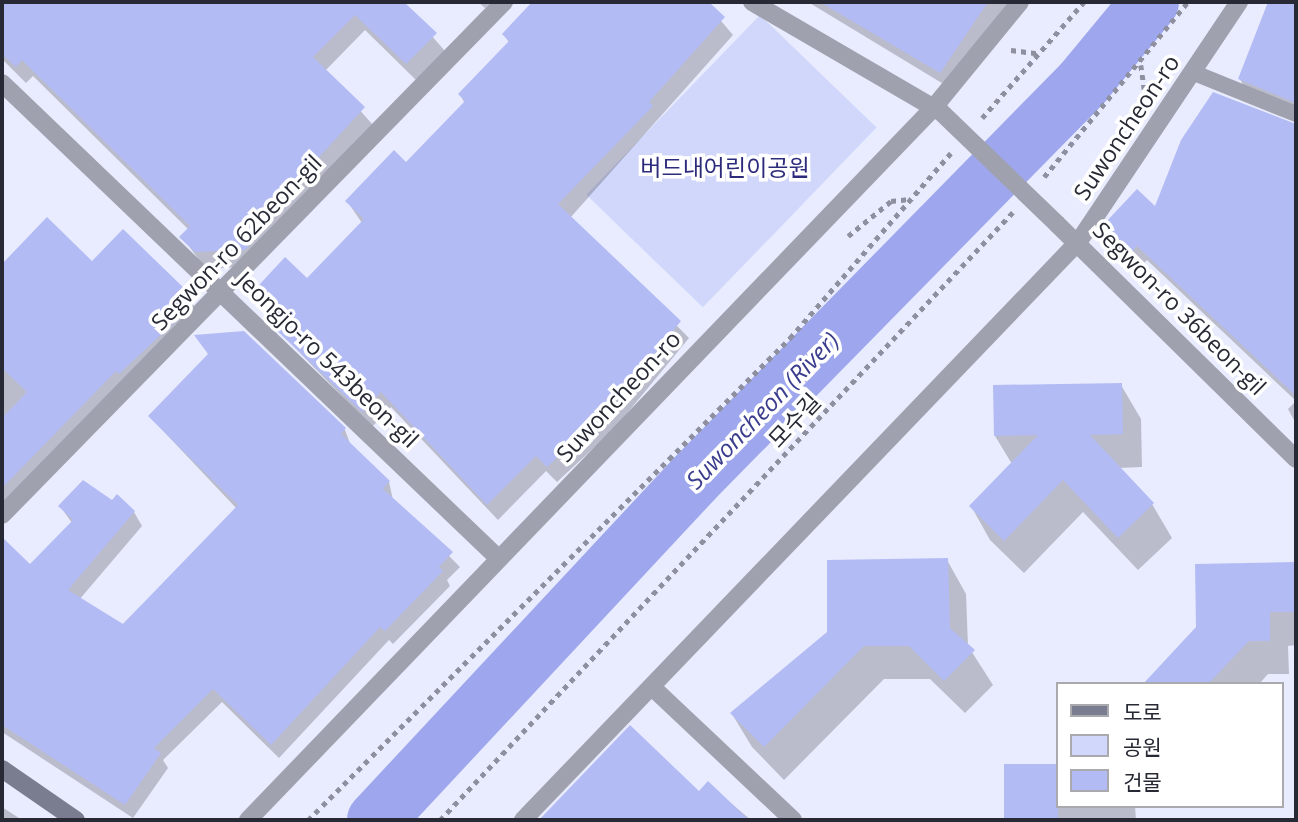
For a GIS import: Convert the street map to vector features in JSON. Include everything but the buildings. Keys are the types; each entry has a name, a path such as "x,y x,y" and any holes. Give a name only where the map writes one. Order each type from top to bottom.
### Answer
{"street":[{"name":"Segwon-ro 62beon-gil","path":"2,515 504,2"},
{"name":"Segwon-ro 36beon-gil","path":"752,2 890,86 938,109 1079,241 1296,459"},
{"name":"Suwoncheon-ro","path":"248,820 496,556 938,109 1020,2"},
{"name":"Suwoncheon-ro","path":"523,820 1079,241 1239,2"},
{"name":"Jeongjo-ro 543beon-gil","path":"2,83 223,291 496,556"},
{"path":"652,687 793,820"},
{"path":"2,769 76,820"}],"lane":[{"path":"1192,72 1296,114"}],"path":[{"path":"975,125 1084,2"},
{"path":"1033,190 1117,96 1188,2"},
{"path":"309,820 790,338 957,146"},
{"name":"모수길","path":"440,820 1024,200"}],"green space":[{"name":"버드내어린이공원","path":"760,15 877,128 703,307 586,195"}],"waterway":[{"name":"Suwoncheon (River)","path":"376,820 694,479 1083,83 1150,2"}]}
